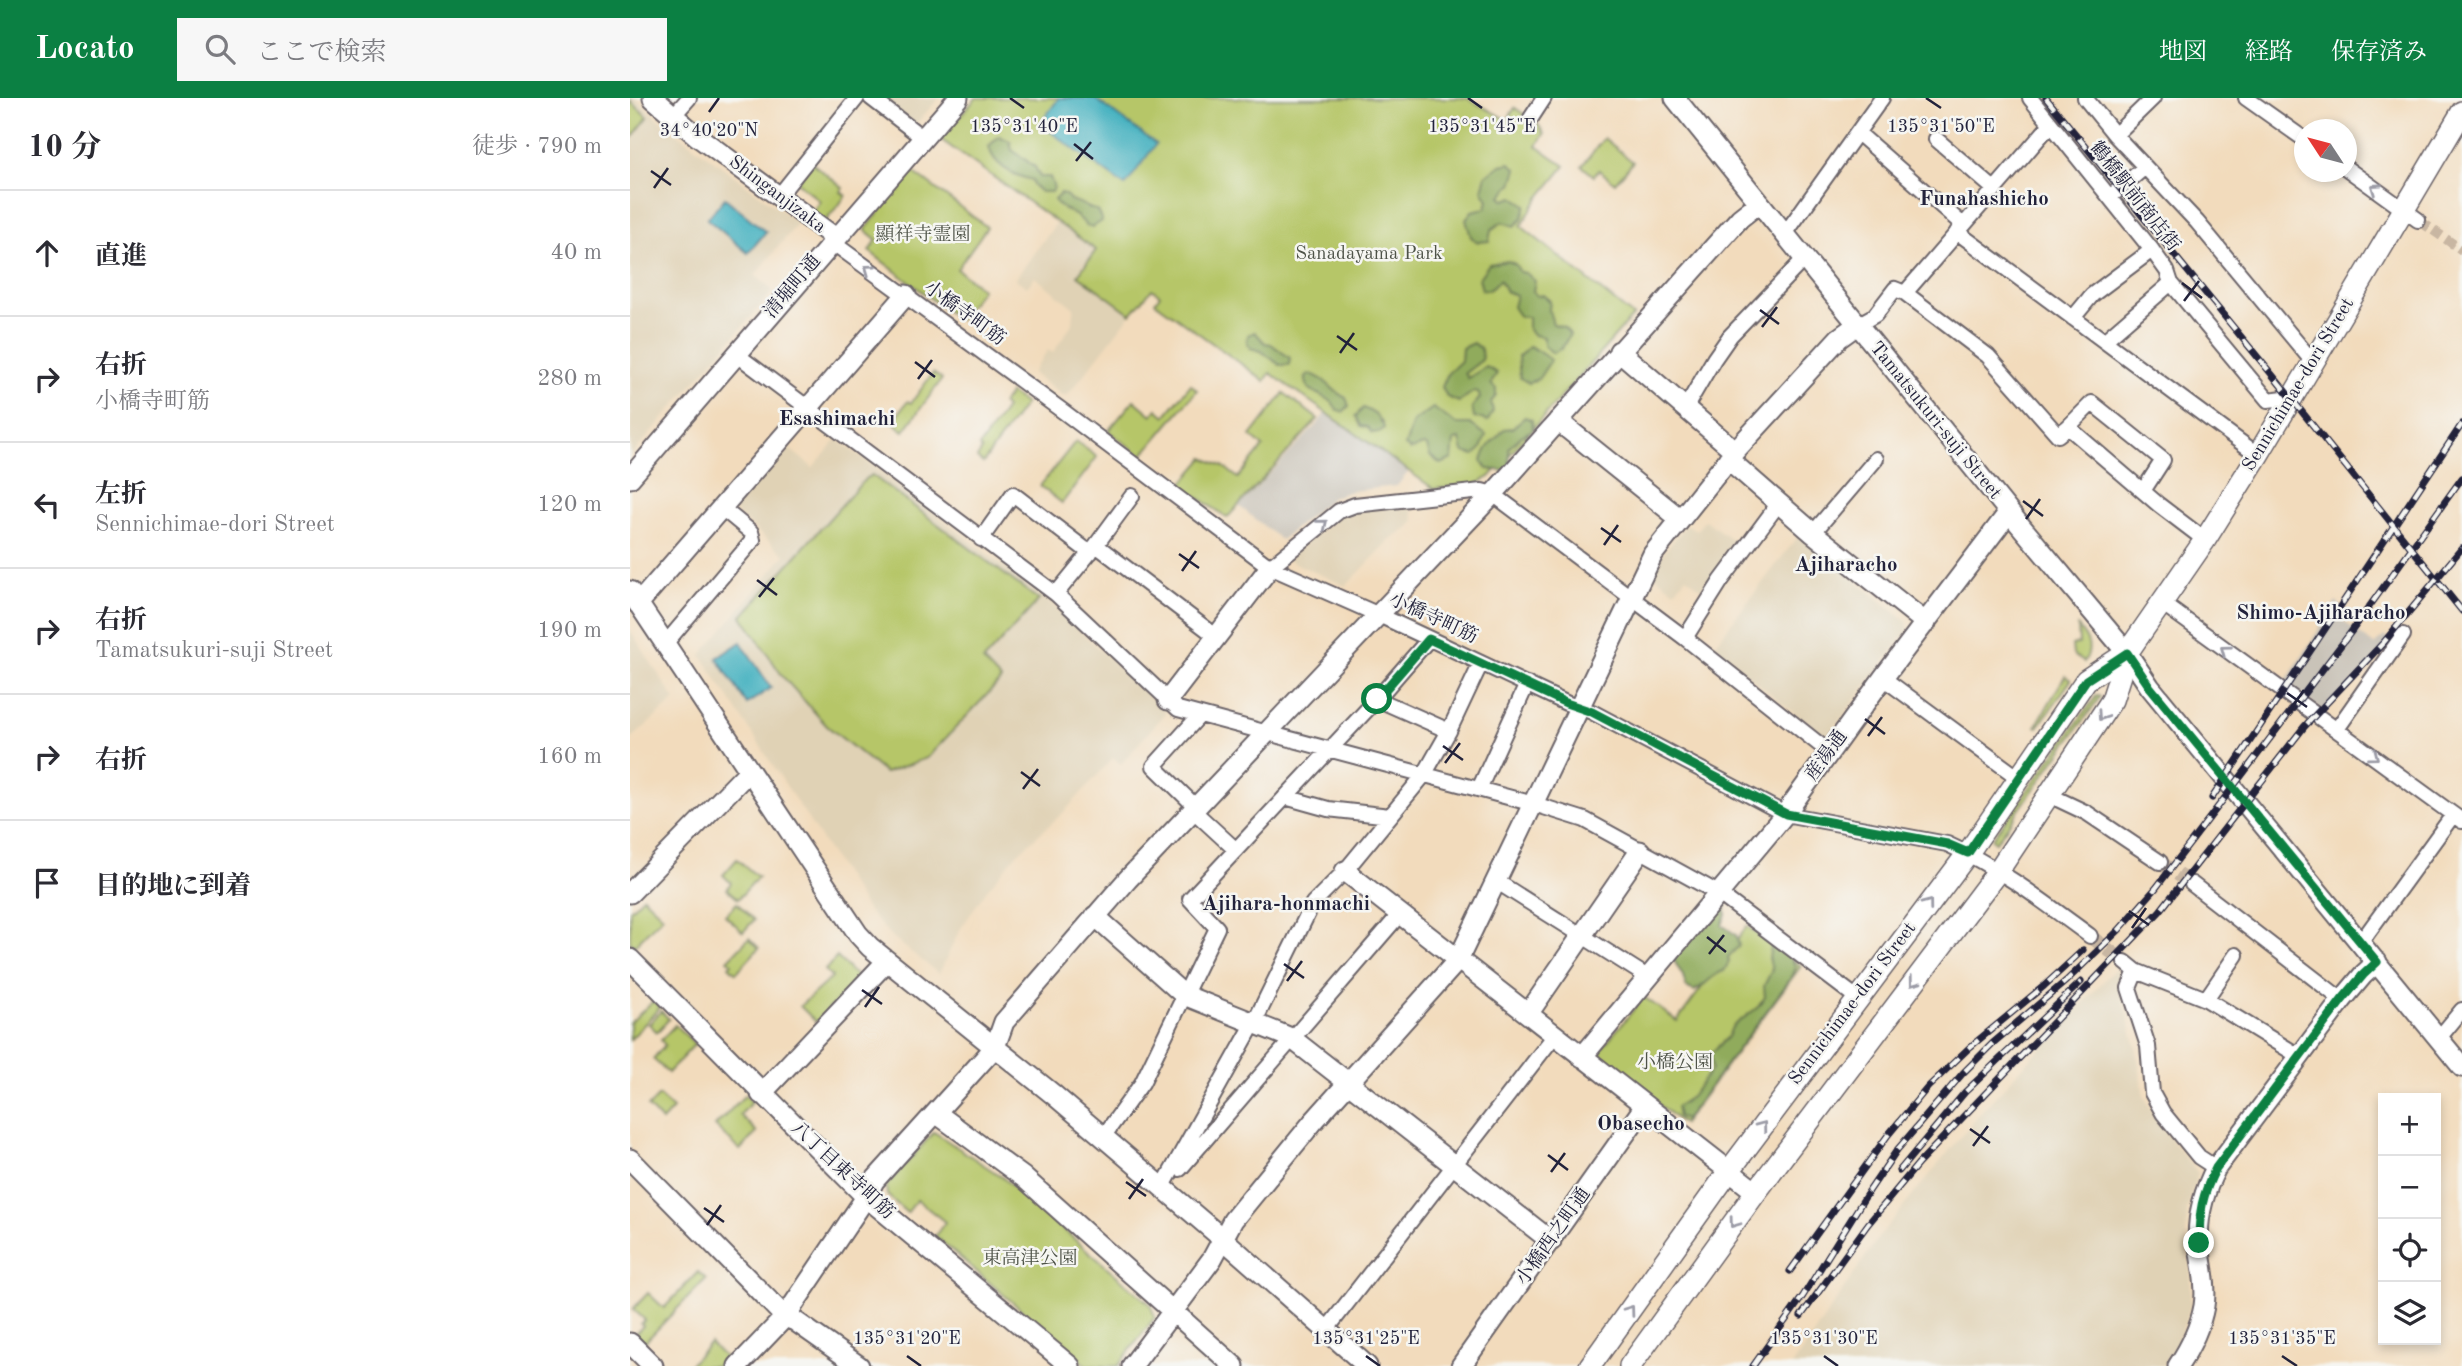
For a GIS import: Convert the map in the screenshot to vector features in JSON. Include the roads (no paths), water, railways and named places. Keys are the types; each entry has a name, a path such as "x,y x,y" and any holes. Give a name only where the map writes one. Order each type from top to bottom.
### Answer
{"main road":[{"name":"Sennichimae-dori Street","path":"1630,1366 1756,1192 1998,871 2049,795 2112,700 2127,653 2205,540 2313,362 2411,214 2462,112"},
{"name":"Sennichimae-dori Street","path":"1590,1366 1729,1171 1968,853 2086,680 2127,653"}],"street":[{"name":"Shinganjizaka","path":"653,98 778,197 830,234 832,242"},
{"path":"673,116 689,98"},
{"path":"778,197 857,98"},
{"path":"871,98 923,138"},
{"name":"清堀町通","path":"630,478 958,98"},
{"path":"1531,118 1544,98"},
{"name":"Tamatsukuri-suji Street","path":"1675,98 2009,512 2127,653 2150,687 2462,1067"},
{"path":"1785,234 1882,98"},
{"name":"鶴橋駅前商店街","path":"2030,98 2152,250 2167,271 2171,283 2268,400 2292,397"},
{"path":"2085,98 2115,135 2197,222 2313,362"},
{"path":"2115,135 2153,98"},
{"path":"2246,98 2294,131"},
{"path":"1905,293 2051,124"},
{"path":"1858,132 1960,229 2073,318 2258,455"},
{"path":"1937,139 1994,189"},
{"path":"2110,197 2145,167"},
{"path":"2357,175 2411,214"},
{"path":"738,1366 785,1317 874,1181 995,1047 1004,1022 1095,916 1195,806 1493,494 1740,218 1759,203"},
{"name":"小橋寺町筋","path":"832,242 1270,567 1592,712 1786,814 1947,844 1968,853 2090,936"},
{"path":"2073,318 2092,295 2152,250"},
{"path":"1686,407 1730,336 1805,258"},
{"path":"2104,341 2171,283"},
{"path":"1132,1366 1212,1259 1233,1220 1313,1122 1458,960 1653,554 1679,518 1732,455 1839,338 1875,315 1895,289 1905,293 1988,356 2058,435 2092,403 2163,460 2143,491"},
{"path":"906,295 722,508 634,597 858,934 887,961 1103,1137 1367,1366"},
{"path":"1619,351 1686,407 1779,503 1926,623"},
{"path":"737,354 1056,594 1178,709 1534,803 1585,820 1718,893 1857,998"},
{"path":"1558,421 1679,518"},
{"path":"2068,426 2205,540"},
{"path":"1813,533 1876,459"},
{"path":"1168,700 1270,567 1339,511 1355,505 1482,491 1493,494 1631,597 1829,752"},
{"path":"981,539 1013,494 1217,637"},
{"path":"1056,594 1132,496"},
{"path":"1685,638 1721,581 1779,503"},
{"path":"665,644 753,540 751,532 722,508"},
{"name":"産湯通","path":"1582,1057 1786,814 1883,678 2009,512"},
{"path":"2162,603 2458,818 2361,942"},
{"path":"2337,729 2403,635"},
{"path":"1103,1137 1142,1083 1217,928 1190,899 1377,699 1429,639"},
{"path":"1162,1188 1254,1023 1313,903 1345,871 1424,775 1449,731 1481,663"},
{"path":"1883,678 2020,779"},
{"path":"1479,789 1527,684"},
{"path":"1377,699 1449,731"},
{"path":"1200,715 1154,766 1195,806 1198,815 1236,850"},
{"path":"630,893 749,771"},
{"path":"2049,795 2087,813 2160,862"},
{"path":"1285,797 1328,808 1390,816"},
{"path":"1528,1014 1640,851"},
{"path":"1345,871 1756,1192"},
{"path":"1496,881 1649,978"},
{"path":"2192,884 2342,1000"},
{"path":"1162,1188 1400,914"},
{"path":"1095,916 1184,995 1291,1038 1551,1241"},
{"path":"2206,999 2236,955"},
{"name":"八丁目東寺町筋","path":"630,959 866,1197 1070,1366"},
{"path":"761,1094 887,961"},
{"path":"2178,1366 2198,1329 2204,1305 2199,1212 2206,1188 2216,1168 2299,1056 2342,1000 2377,962"},
{"path":"2216,1168 2199,1157 2163,1112 2152,1093 2148,1046 2129,988 2131,966 2206,999 2299,1056"},
{"path":"2439,1038 2462,1010"},
{"path":"1327,1329 1555,1035"},
{"name":"小橋西之町通","path":"1461,1366 1645,1106"},
{"path":"936,1113 1023,1177 1234,1366"},
{"path":"630,1159 785,1317 795,1321 859,1366"},
{"path":"630,1343 653,1366"}],"water":[{"path":"1059,98 1094,98 1156,144 1125,186 1040,124"},
{"path":"725,198 766,232 748,253 707,219"},
{"path":"741,642 771,688 747,704 717,658"}],"tunnel":[{"path":"2421,222 2462,250"},
{"path":"2160,862 2192,884"},
{"path":"2090,936 2125,962"}],"railway":[{"path":"2046,98 2462,611"},
{"path":"2103,152 2140,199"},
{"path":"2212,798 2462,424"},
{"path":"1753,1366 1803,1296 1897,1150 1963,1073 1993,1043 2066,981 2119,930 2156,888 2351,632 2462,478"},
{"path":"1801,1316 1868,1224 1918,1164 2160,911 2304,727 2384,642 2462,548"},
{"path":"1790,1271 1888,1135 1928,1087 1970,1047 2083,950"},
{"path":"1899,1171 1965,1092 2081,982"}],"district":[{"name":"Funahashicho","path":"1984,199"},
{"name":"Esashimachi","path":"837,419"},
{"name":"Ajiharacho","path":"1846,565"},
{"name":"Shimo-Ajiharacho","path":"2321,613"},
{"name":"Ajihara-honmachi","path":"1286,904"},
{"name":"Obasecho","path":"1641,1124"}],"park label":[{"name":"顯祥寺霊園","path":"923,235"},
{"name":"Sanadayama Park","path":"1369,254"},
{"name":"小橋公園","path":"1675,1063"},
{"name":"東高津公園","path":"1030,1259"}]}
